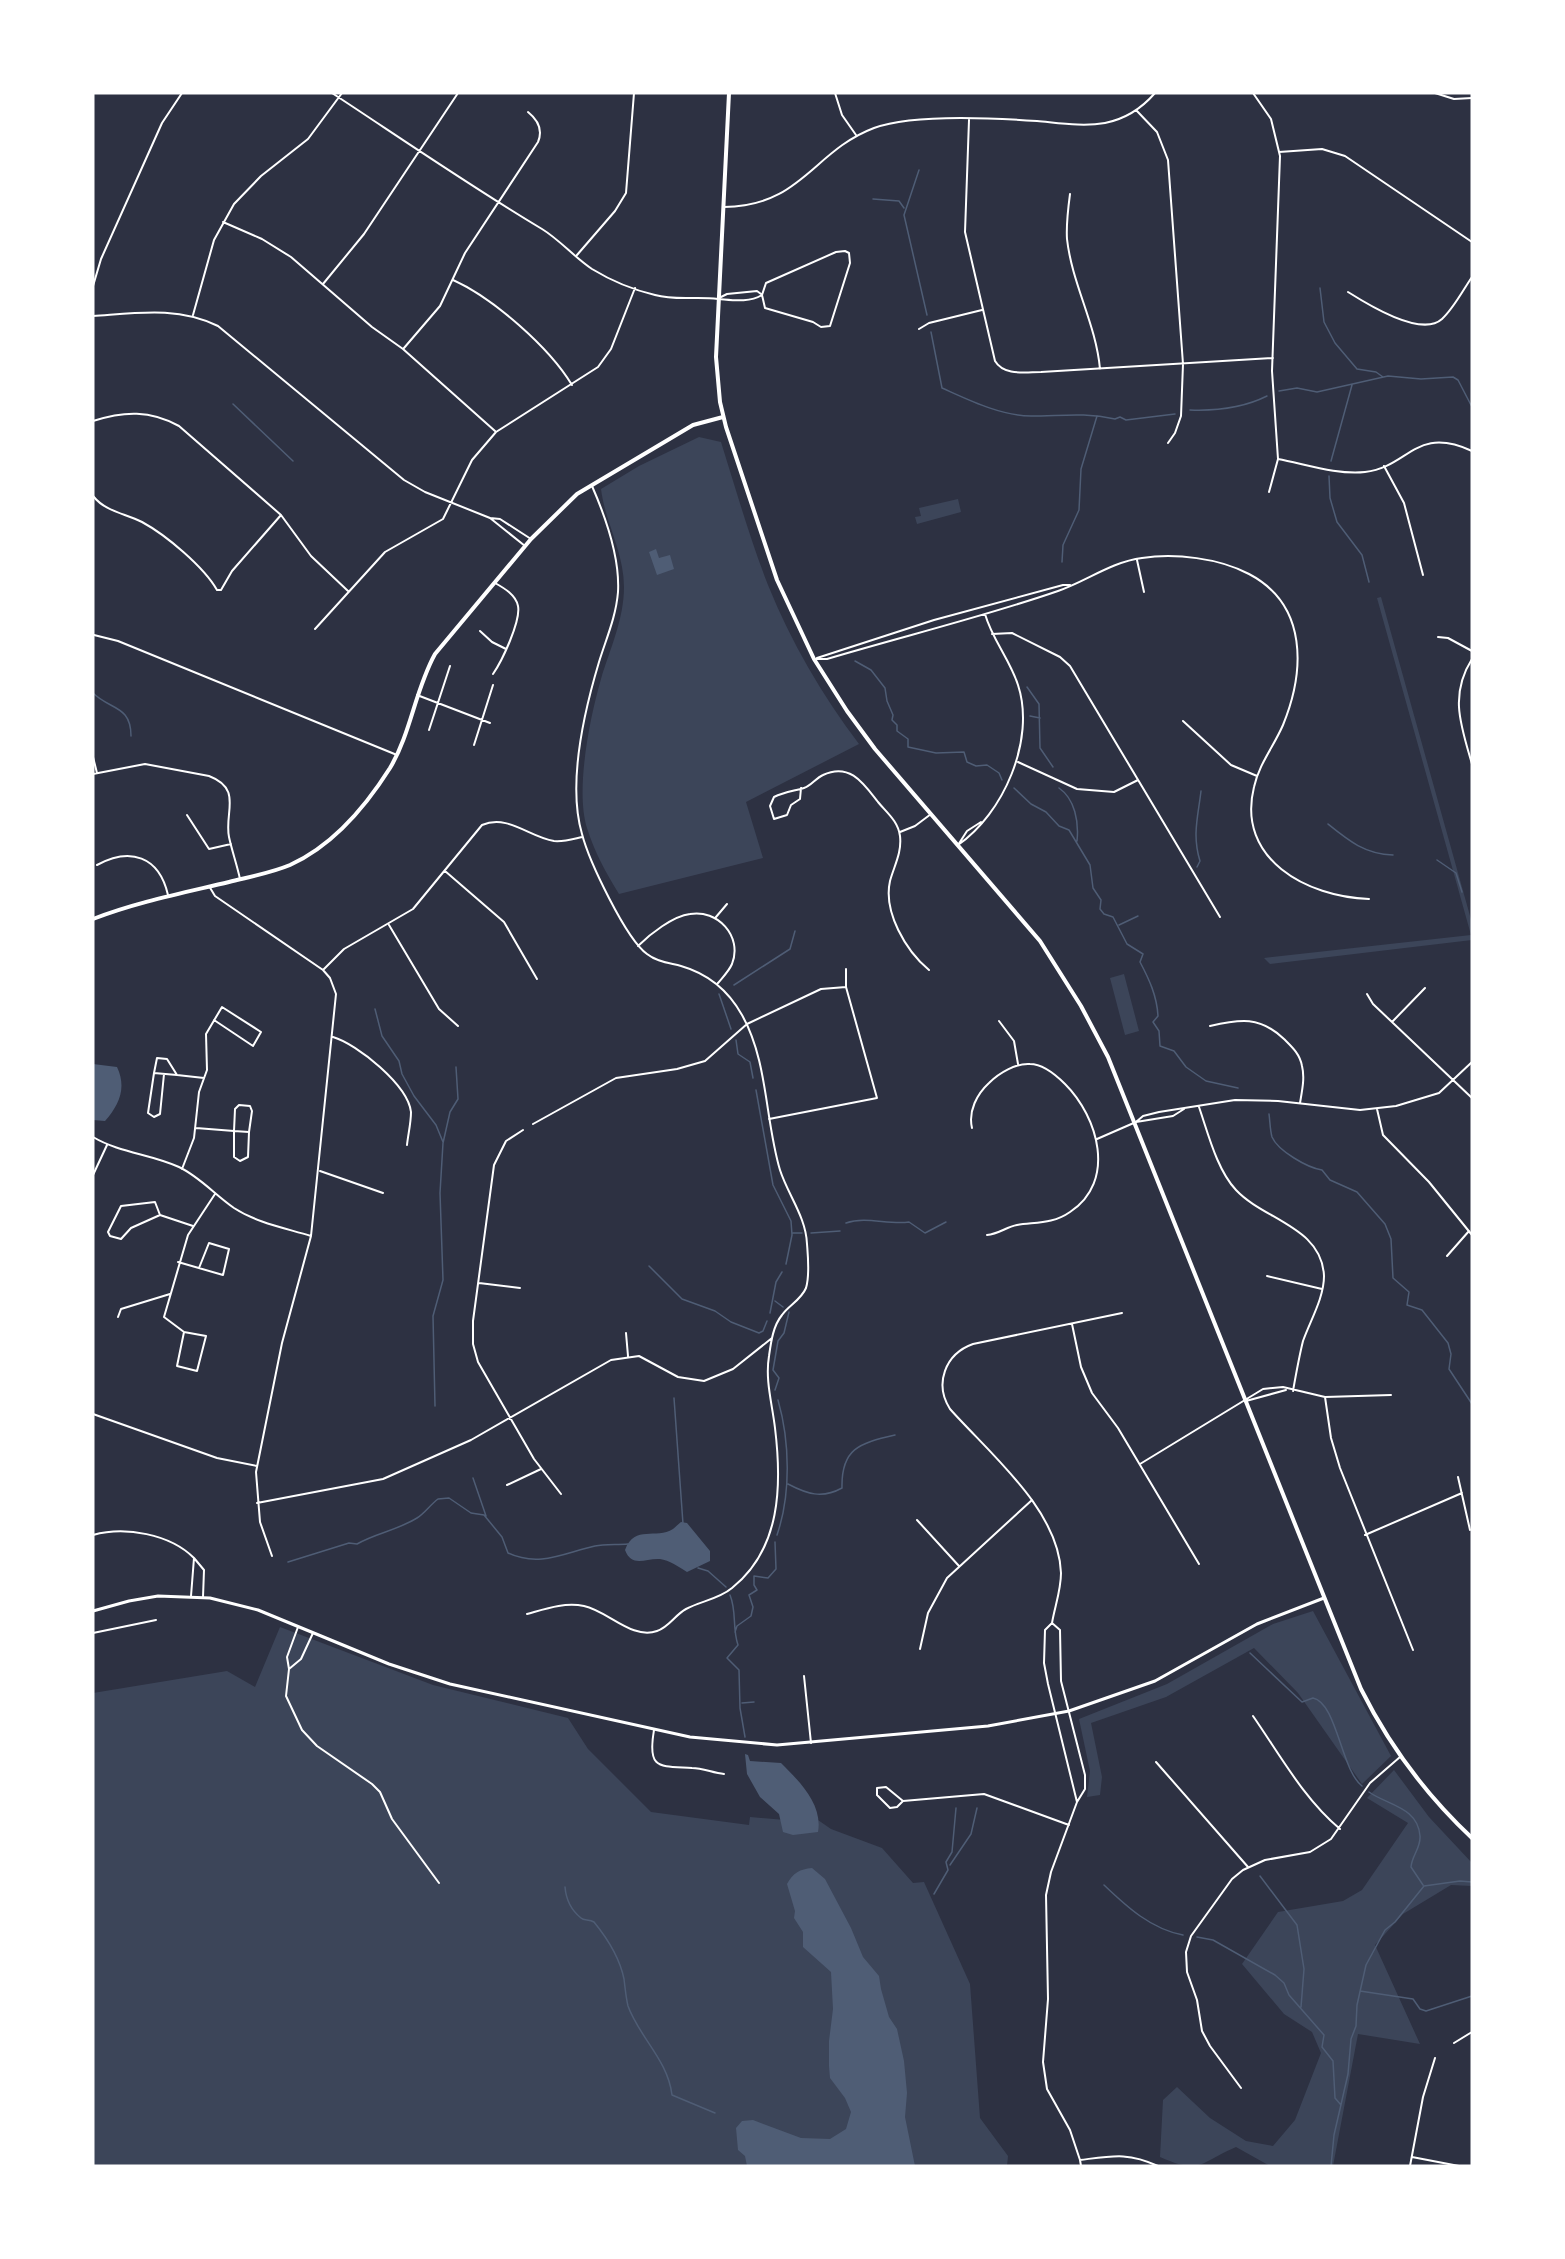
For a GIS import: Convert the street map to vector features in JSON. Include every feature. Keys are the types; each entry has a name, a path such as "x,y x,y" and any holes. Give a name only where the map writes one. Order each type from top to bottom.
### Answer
{"main road":[{"path":"729,93 716,357 723,417 777,580 814,659 854,721 1033,932 1062,974 1095,1030 1136,1122 1361,1689 1400,1757 1438,1804 1472,1838"},
{"path":"93,919 168,895 240,879 291,864 322,846 364,802 397,754 417,695 435,654 531,539 561,507 591,484 693,425 723,417"}],"street":[{"path":"93,286 101,259 162,123 182,93"},
{"path":"332,93 498,203 543,230 594,270 635,288 670,299 718,298 727,294 757,291 762,295 765,308 813,322 821,327 830,326 850,263 849,252 836,252 766,283 762,295 756,299 725,301 718,298"},
{"path":"193,316 214,240 223,222 249,186 314,134 342,93"},
{"path":"323,284 364,234 458,93"},
{"path":"576,255 615,211 626,193 634,93"},
{"path":"835,93 842,115 857,136"},
{"path":"723,207 751,206 781,194 857,136 894,122 969,120 1094,124 1116,120 1136,110 1155,93"},
{"path":"1252,93 1271,119 1279,152 1272,394 1278,459 1269,492"},
{"path":"1435,93 1454,99 1472,98"},
{"path":"1136,110 1157,132 1167,155 1183,364 1181,416 1175,433 1168,443"},
{"path":"403,349 440,306 465,253 540,137 539,125 528,112"},
{"path":"969,120 964,221 994,361 1004,370 1041,372 1273,358"},
{"path":"1279,152 1322,149 1345,156 1472,242"},
{"path":"1070,194 1067,219 1068,248 1097,344 1100,369"},
{"path":"223,222 274,246 323,284 372,327 403,349 496,432"},
{"path":"1348,292 1386,314 1426,325 1442,319 1472,277"},
{"path":"453,280 490,301 551,356 572,384"},
{"path":"315,629 385,552 437,524 452,503 472,460 496,432 593,371 605,359 635,288"},
{"path":"919,328 929,323 983,310"},
{"path":"93,315 155,312 193,316 213,324 235,338 404,480 452,503 490,518 500,519 531,539"},
{"path":"93,421 135,412 172,422 281,515 310,556 349,591"},
{"path":"1278,459 1352,472 1384,466 1415,448 1429,444 1447,443 1472,451"},
{"path":"1384,466 1404,503 1423,575"},
{"path":"527,1614 561,1605 583,1606 599,1611 639,1632 653,1633 662,1629 685,1610 723,1594 739,1582 765,1548 777,1502 777,1451 767,1379 772,1338 782,1315 798,1300 806,1286 808,1250 805,1226 780,1170 747,1024 732,999 717,984 695,970 658,960 638,946 595,868 582,837 577,795 581,742 595,677 616,607 618,587 611,542 591,484"},
{"path":"93,496 105,508 140,521 158,532 207,576 218,590 221,590 232,571 281,515"},
{"path":"490,518 526,546"},
{"path":"814,659 827,659 985,614 1070,585 1110,566 1137,559 1178,557 1242,571 1269,588 1290,615 1298,646 1298,674 1283,725 1257,776 1252,794 1252,815 1260,843 1268,857 1288,876 1306,886 1343,897 1368,899"},
{"path":"1137,559 1144,592"},
{"path":"494,674 506,649 518,604 508,591 495,583"},
{"path":"814,659 934,620 1062,585 1070,585"},
{"path":"958,845 974,834 1004,790 1018,762 1020,692 992,634 985,614"},
{"path":"480,631 492,642 506,649"},
{"path":"992,634 1012,633 1067,662 1220,917"},
{"path":"94,635 118,641 397,754"},
{"path":"1438,637 1448,638 1472,651"},
{"path":"1472,659 1461,679 1457,699 1459,716 1472,764"},
{"path":"429,730 450,666"},
{"path":"474,744 493,685"},
{"path":"417,695 439,701 490,723"},
{"path":"1183,721 1230,765 1257,776"},
{"path":"93,758 97,773"},
{"path":"1018,762 1077,789 1114,792 1125,789 1138,780"},
{"path":"93,774 145,764 214,778 224,786 230,798 228,828 240,879"},
{"path":"801,788 800,799 791,805 787,815 774,819 770,806 774,797 794,788 801,788 825,774 840,771 850,773 861,780 894,820 899,832 900,850 890,881 890,902 897,925 910,951 929,970"},
{"path":"899,832 915,826 931,814"},
{"path":"187,815 209,849 231,844"},
{"path":"958,845 967,831 981,822"},
{"path":"323,970 344,949 389,925 417,905 475,831 489,823 507,823 553,840 582,837"},
{"path":"97,864 128,854 140,858 154,866 168,895"},
{"path":"445,871 504,922 537,979"},
{"path":"209,886 215,896 323,970 330,978 336,994 333,1037 326,1079 320,1171 311,1236 282,1343 257,1466 257,1503 260,1522 272,1556"},
{"path":"716,917 727,904"},
{"path":"638,946 648,937 686,914 698,913 716,917 730,932 734,954 732,964 717,984"},
{"path":"389,925 439,1009 458,1026"},
{"path":"769,1119 877,1098 846,987 846,969"},
{"path":"533,1124 616,1078 677,1070 705,1061 747,1024 821,989 846,987"},
{"path":"1392,1022 1425,988"},
{"path":"1367,994 1392,1022 1472,1098"},
{"path":"182,1169 192,1148 199,1092 207,1070 206,1034 214,1020 222,1007 261,1032 253,1046 214,1020"},
{"path":"1210,1026 1246,1019 1263,1023 1278,1033 1294,1048 1302,1062 1300,1103"},
{"path":"999,1022 1014,1041 1018,1065"},
{"path":"333,1037 356,1046 404,1092 411,1113 407,1145"},
{"path":"164,1074 160,1114 154,1118 148,1113 158,1058 167,1059 177,1075"},
{"path":"1136,1122 1143,1116 1235,1100 1300,1103 1360,1110 1396,1107 1434,1095 1454,1081 1472,1062"},
{"path":"972,1128 971,1111 978,1096 989,1082 1018,1065 1030,1064 1044,1068 1063,1083 1083,1105 1097,1139 1099,1155 1096,1178 1089,1192 1071,1212 1048,1222 1015,1225 998,1234 987,1235"},
{"path":"154,1073 204,1078"},
{"path":"244,1104 252,1111 248,1157 240,1161 234,1157 234,1131 235,1109 244,1104"},
{"path":"1199,1107 1229,1181 1244,1197 1310,1242 1322,1263 1322,1289 1303,1342 1293,1390"},
{"path":"1097,1139 1136,1122 1177,1115 1184,1109"},
{"path":"1377,1109 1383,1136 1429,1182 1472,1235"},
{"path":"195,1128 249,1132"},
{"path":"523,1130 506,1142 495,1159 472,1332 476,1355 510,1417 541,1469 561,1494"},
{"path":"93,1137 107,1145 182,1169 215,1194 253,1218 311,1236"},
{"path":"93,1175 107,1145"},
{"path":"320,1171 383,1193"},
{"path":"184,1332 177,1365 197,1371 206,1336 184,1332 164,1317 178,1262 193,1226 215,1194"},
{"path":"160,1215 155,1202 121,1206 117,1208 108,1232 110,1236 121,1239 131,1228 160,1215 193,1226"},
{"path":"1447,1256 1469,1232"},
{"path":"178,1262 223,1275 230,1249 209,1243 200,1268"},
{"path":"1267,1276 1322,1289"},
{"path":"479,1283 520,1288"},
{"path":"118,1317 121,1309 170,1294"},
{"path":"1077,1802 1044,1663 1045,1630 1052,1623 1060,1586 1060,1562 1050,1526 1032,1500 950,1409 943,1393 943,1374 952,1357 967,1346 1122,1313"},
{"path":"1072,1324 1085,1379 1140,1464 1199,1564"},
{"path":"626,1333 628,1356"},
{"path":"257,1503 383,1479 457,1447 607,1362 628,1356 647,1358 678,1377 704,1381 733,1369 772,1338"},
{"path":"1140,1464 1263,1389 1275,1387 1325,1397 1391,1395"},
{"path":"1246,1401 1288,1390"},
{"path":"1325,1397 1335,1451 1365,1534 1413,1650"},
{"path":"93,1414 217,1458 257,1466"},
{"path":"507,1485 541,1469"},
{"path":"1458,1477 1470,1530"},
{"path":"1365,1534 1462,1493"},
{"path":"920,1649 925,1622 934,1599 959,1566 1032,1500"},
{"path":"917,1520 959,1566"},
{"path":"93,1535 117,1531 142,1534 178,1546 194,1558 204,1570 203,1597"},
{"path":"191,1596 194,1558"},
{"path":"93,1611 143,1598 191,1596 245,1605 389,1664 442,1681 654,1730 716,1741 763,1744 811,1743 1005,1725 1069,1711 1155,1681 1257,1624 1324,1598"},
{"path":"93,1633 156,1620"},
{"path":"1052,1623 1060,1630 1059,1664 1085,1775 1085,1789 1077,1802 1051,1872 1046,1895 1048,1999 1043,2065 1047,2089 1070,2130 1081,2166"},
{"path":"298,1627 287,1657 289,1669 286,1696 302,1730 317,1746 380,1792 392,1819 439,1883"},
{"path":"289,1669 301,1659 313,1633"},
{"path":"804,1676 811,1743"},
{"path":"1253,1716 1311,1800 1340,1829"},
{"path":"654,1730 652,1749 660,1765 669,1769 702,1769 724,1774"},
{"path":"1241,2088 1205,2037 1185,1962 1188,1945 1195,1931 1232,1879 1248,1867 1318,1848 1340,1829 1370,1783 1400,1757"},
{"path":"1156,1762 1248,1867"},
{"path":"903,1801 886,1787 881,1786 876,1792 890,1808 897,1807 903,1801 984,1794 1069,1826"},
{"path":"1454,2043 1472,2032"},
{"path":"1410,2166 1424,2097 1435,2058"},
{"path":"1080,2160 1122,2155 1141,2158 1158,2166"},
{"path":"1412,2157 1459,2166"}],"shaded area":[{"path":"699,437 721,442 755,550 777,606 808,668 859,744 746,802 763,858 619,894 590,837 584,812 583,794 585,754 592,713 619,622 624,587 618,549 601,489 639,466"},
{"path":"958,499 961,512 917,524 915,517 921,516 919,508"},
{"path":"656,549 659,558 670,555 674,569 657,575 649,552"},
{"path":"1381,597 1472,923 1472,940 1270,964 1264,958 1471,935 1377,598"},
{"path":"1124,974 1139,1031 1125,1035 1110,978"},
{"path":"93,1064 117,1067 120,1075 120,1096 105,1121 93,1120"},
{"path":"681,1522 687,1523 710,1551 710,1561 687,1572 663,1560 640,1561 628,1556 625,1550 634,1537 666,1532"},
{"path":"1313,1611 1391,1756 1362,1784 1298,1693 1254,1648 1166,1697 1091,1723 1102,1777 1100,1795 1087,1797 1090,1771 1079,1719 1167,1684 1273,1624"},
{"path":"280,1627 433,1685 568,1718 588,1749 651,1812 749,1825 750,1817 785,1820 802,1809 831,1829 882,1848 913,1883 924,1882 970,1984 980,2118 1008,2156 1007,2166 93,2166 93,1693 227,1671 255,1687"},
{"path":"745,1754 748,1755 750,1761 781,1763 795,1777 808,1794 817,1812 818,1832 793,1835 783,1832 779,1814 760,1797 747,1774"},
{"path":"1394,1770 1429,1817 1472,1863 1472,1886 1451,1885 1403,1914 1375,1945 1420,2044 1358,2034 1333,2166 1270,2166 1236,2147 1200,2165 1184,2165 1160,2157 1163,2100 1177,2087 1210,2118 1246,2141 1273,2146 1295,2120 1321,2053 1312,2032 1284,2014 1242,1964 1278,1912 1343,1901 1362,1890 1408,1823 1367,1798"},
{"path":"812,1868 825,1879 851,1928 863,1957 879,1976 889,2017 897,2029 904,2061 907,2093 905,2117 915,2166 747,2166 745,2156 738,2150 736,2128 742,2121 753,2120 801,2138 830,2139 846,2129 851,2112 845,2098 830,2078 829,2041 833,2009 831,1972 803,1947 803,1932 794,1918 795,1911 787,1884 797,1872"}],"waterway":[{"path":"919,170 904,215 927,315"},
{"path":"873,199 899,201 904,208"},
{"path":"1320,288 1324,322 1335,343 1357,369 1376,372 1383,377"},
{"path":"931,332 942,388 985,406 1008,413 1031,416 1083,415 1115,419 1120,417 1126,420 1175,414"},
{"path":"1279,391 1297,388 1317,392 1388,376 1421,379 1453,377 1458,380 1472,407"},
{"path":"1331,461 1352,385"},
{"path":"1190,410 1229,408 1267,396"},
{"path":"233,404 293,461"},
{"path":"1062,562 1063,545 1079,510 1081,469 1097,416"},
{"path":"1329,476 1330,498 1337,522 1362,555 1369,582"},
{"path":"855,661 871,670 885,688 893,715 892,720 897,725 897,731 908,739 908,747 936,753 964,752 967,762 976,766 987,765 999,773 1002,780"},
{"path":"1027,687 1039,704 1040,748 1053,767"},
{"path":"93,693 123,713 130,726 131,736"},
{"path":"1030,716 1040,718"},
{"path":"1014,788 1031,804 1046,812 1059,826 1069,830 1090,865 1093,888 1101,900 1100,909 1104,914 1113,917 1127,944 1143,954 1140,962 1156,1002 1158,1016 1153,1022 1159,1031 1160,1046 1174,1051 1186,1067 1206,1081 1238,1088"},
{"path":"1059,788 1069,798 1075,812 1077,841"},
{"path":"1197,867 1200,861 1196,843 1196,826 1201,791"},
{"path":"1328,824 1350,841 1366,849 1393,855"},
{"path":"1437,860 1456,873 1462,892"},
{"path":"1119,925 1138,916"},
{"path":"734,985 790,949 795,931"},
{"path":"719,994 731,1029"},
{"path":"375,1009 382,1036 399,1061 402,1074 414,1096 436,1125 443,1142"},
{"path":"736,1040 738,1054 750,1062 753,1078"},
{"path":"435,1406 433,1316 443,1280 440,1193 443,1143 450,1112 458,1099 456,1067"},
{"path":"756,1090 773,1185 791,1221 792,1235 786,1264"},
{"path":"1269,1114 1272,1137 1280,1148 1302,1162 1322,1170 1330,1180 1357,1192 1385,1224 1391,1239 1393,1278 1409,1292 1407,1305 1422,1310 1448,1343 1451,1354 1449,1369 1472,1404"},
{"path":"846,1223 861,1220 909,1222 925,1233 946,1222"},
{"path":"811,1233 840,1231"},
{"path":"793,1233 802,1233"},
{"path":"649,1266 682,1299 715,1311 731,1322 759,1333 763,1331 767,1321"},
{"path":"770,1313 776,1282 782,1272"},
{"path":"775,1301 783,1307"},
{"path":"775,1390 779,1378 773,1370 778,1341 784,1333 789,1312"},
{"path":"674,1398 683,1524"},
{"path":"777,1535 787,1485 787,1450 778,1400"},
{"path":"788,1484 815,1494 828,1493 842,1488 845,1464 849,1456 862,1445 895,1435"},
{"path":"473,1478 486,1516"},
{"path":"288,1562 349,1543 357,1544 395,1529 420,1516 438,1499 449,1498 471,1513 484,1515 502,1537 508,1553 520,1557 542,1559 595,1546 628,1544"},
{"path":"735,1632 737,1626 751,1616 753,1607 749,1595 757,1590 754,1585 754,1576 768,1578 776,1569 775,1542"},
{"path":"698,1568 708,1571 726,1587"},
{"path":"730,1595 738,1645 727,1658 739,1670 740,1708 745,1737"},
{"path":"1250,1653 1302,1702 1313,1698 1321,1703 1334,1724 1349,1766 1362,1786"},
{"path":"742,1703 754,1702"},
{"path":"1369,1792 1400,1808 1414,1819 1418,1826 1420,1840 1411,1867 1423,1885"},
{"path":"934,1894 948,1870 946,1862 952,1852 956,1808"},
{"path":"950,1865 971,1834 977,1808"},
{"path":"1260,1876 1297,1925 1304,1969 1301,2007"},
{"path":"1331,2166 1334,2135 1348,2074 1351,2039 1356,2026 1357,2005 1366,1965 1385,1930 1395,1922 1424,1886 1460,1881 1472,1882"},
{"path":"1104,1885 1150,1922 1160,1928 1183,1935"},
{"path":"565,1887 574,1911 582,1919 594,1922 612,1949 622,1971 628,2006 665,2071 672,2095 715,2113"},
{"path":"1197,1937 1213,1940 1275,1975 1284,1983 1289,1995 1324,2035 1322,2047 1333,2061 1335,2098 1341,2105"},
{"path":"1360,1991 1413,1999 1420,2009 1426,2011 1472,1996"}]}
